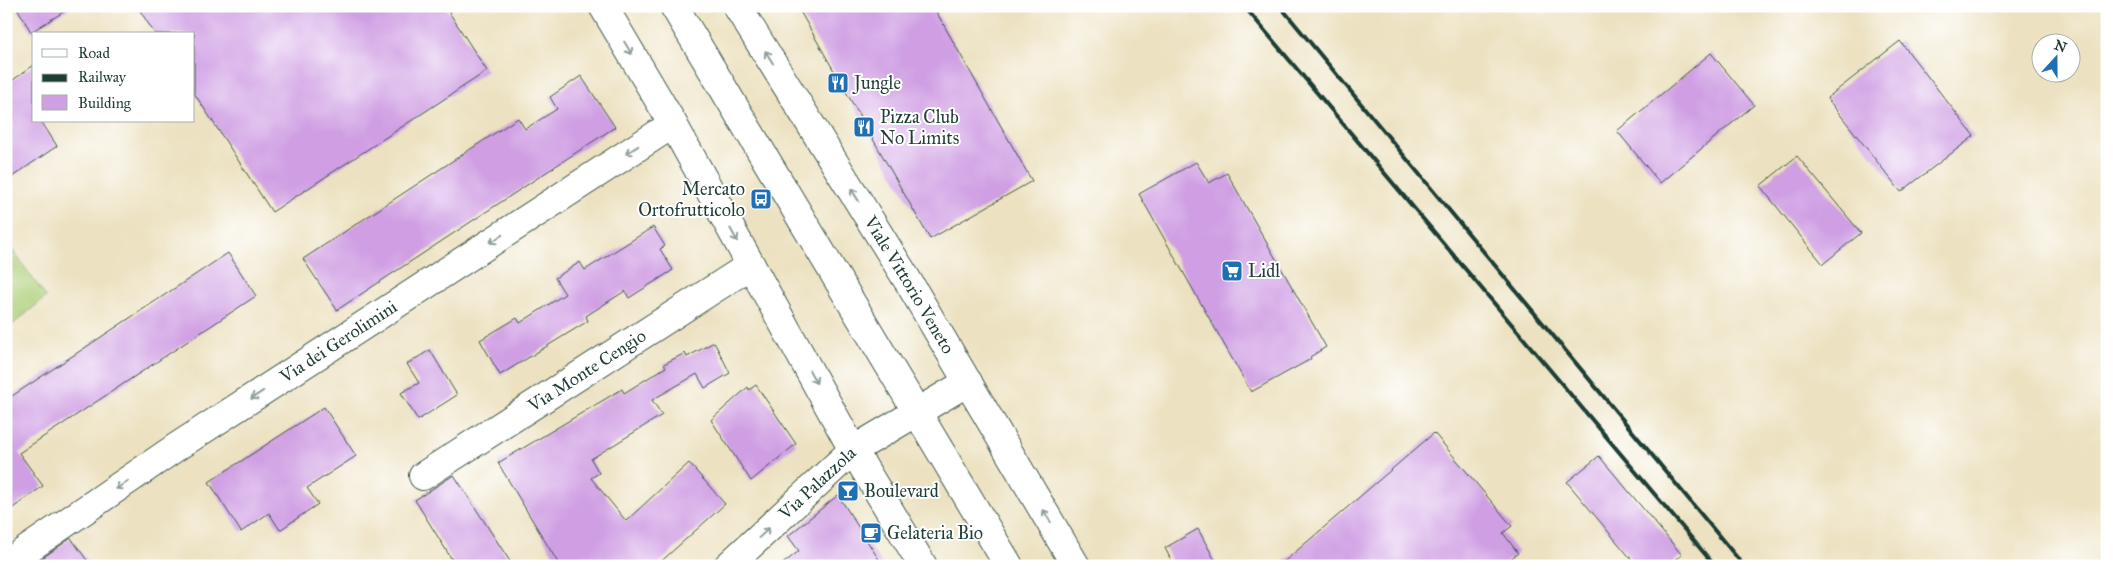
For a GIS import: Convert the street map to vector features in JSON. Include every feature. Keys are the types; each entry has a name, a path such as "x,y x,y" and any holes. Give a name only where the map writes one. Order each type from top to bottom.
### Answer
{"street":[{"path":"603,6 673,124 853,450 923,566"},
{"path":"674,6 1010,566"},
{"name":"Viale Vittorio Veneto","path":"737,6 908,280 1076,566"},
{"name":"Via dei Gerolimini","path":"6,564 184,442 673,124"},
{"name":"Via Monte Cengio","path":"423,476 751,265"},
{"name":"Via Palazzola","path":"728,566 853,450 968,382"}],"green space":[{"path":"6,241 46,297 6,330"}],"building":[{"path":"16,6 73,6 31,32"},
{"path":"137,6 445,6 487,71 272,212 195,95 195,32 154,32"},
{"path":"797,6 933,6 1032,181 930,239"},
{"path":"1900,41 1974,136 1901,192 1827,98"},
{"path":"1711,53 1754,105 1660,183 1617,131"},
{"path":"32,66 32,122 42,122 57,146 6,181 6,85"},
{"path":"581,76 615,127 337,310 303,259 518,118 525,129 557,109 550,97"},
{"path":"1797,156 1861,233 1823,264 1760,186"},
{"name":"Lidl","path":"1196,162 1209,183 1227,173 1326,347 1310,357 1311,359 1251,392 1139,194"},
{"path":"653,227 665,246 660,249 673,270 629,298 625,291 586,316 588,321 500,375 480,340 517,318 520,323 565,294 555,278 580,262 585,270"},
{"path":"228,253 256,296 19,453 43,486 6,513 6,400"},
{"path":"714,342 730,373 705,388 697,374 652,400 662,415 591,459 599,473 591,478 626,521 689,463 725,504 656,566 560,566 498,463 622,389 624,393 666,367 664,364 685,353 687,357"},
{"path":"430,350 457,395 418,420 401,393 419,383 407,364"},
{"path":"756,385 796,444 751,481 711,420 748,387 749,390"},
{"path":"324,407 356,456 307,488 318,504 280,530 269,513 241,532 209,482"},
{"path":"1434,433 1512,526 1503,533 1518,553 1502,566 1279,566"},
{"path":"1599,456 1682,555 1668,566 1637,566 1567,482"},
{"path":"454,475 513,566 456,566 415,500"},
{"path":"838,495 883,566 780,566 799,551 788,536"},
{"path":"1198,529 1218,566 1174,566 1165,548"},
{"path":"71,538 91,566 31,566"}],"railway":[{"path":"1244,6 1715,566"},
{"path":"1280,6 1744,566"}],"place":[{"name":"Jungle","path":"838,83"},
{"name":"Pizza Club No Limits","path":"864,127"},
{"name":"Mercato Ortofrutticolo","path":"761,199"},
{"name":"Lidl","path":"1232,271"},
{"name":"Boulevard","path":"848,491"},
{"name":"Gelateria Bio","path":"871,533"}]}
